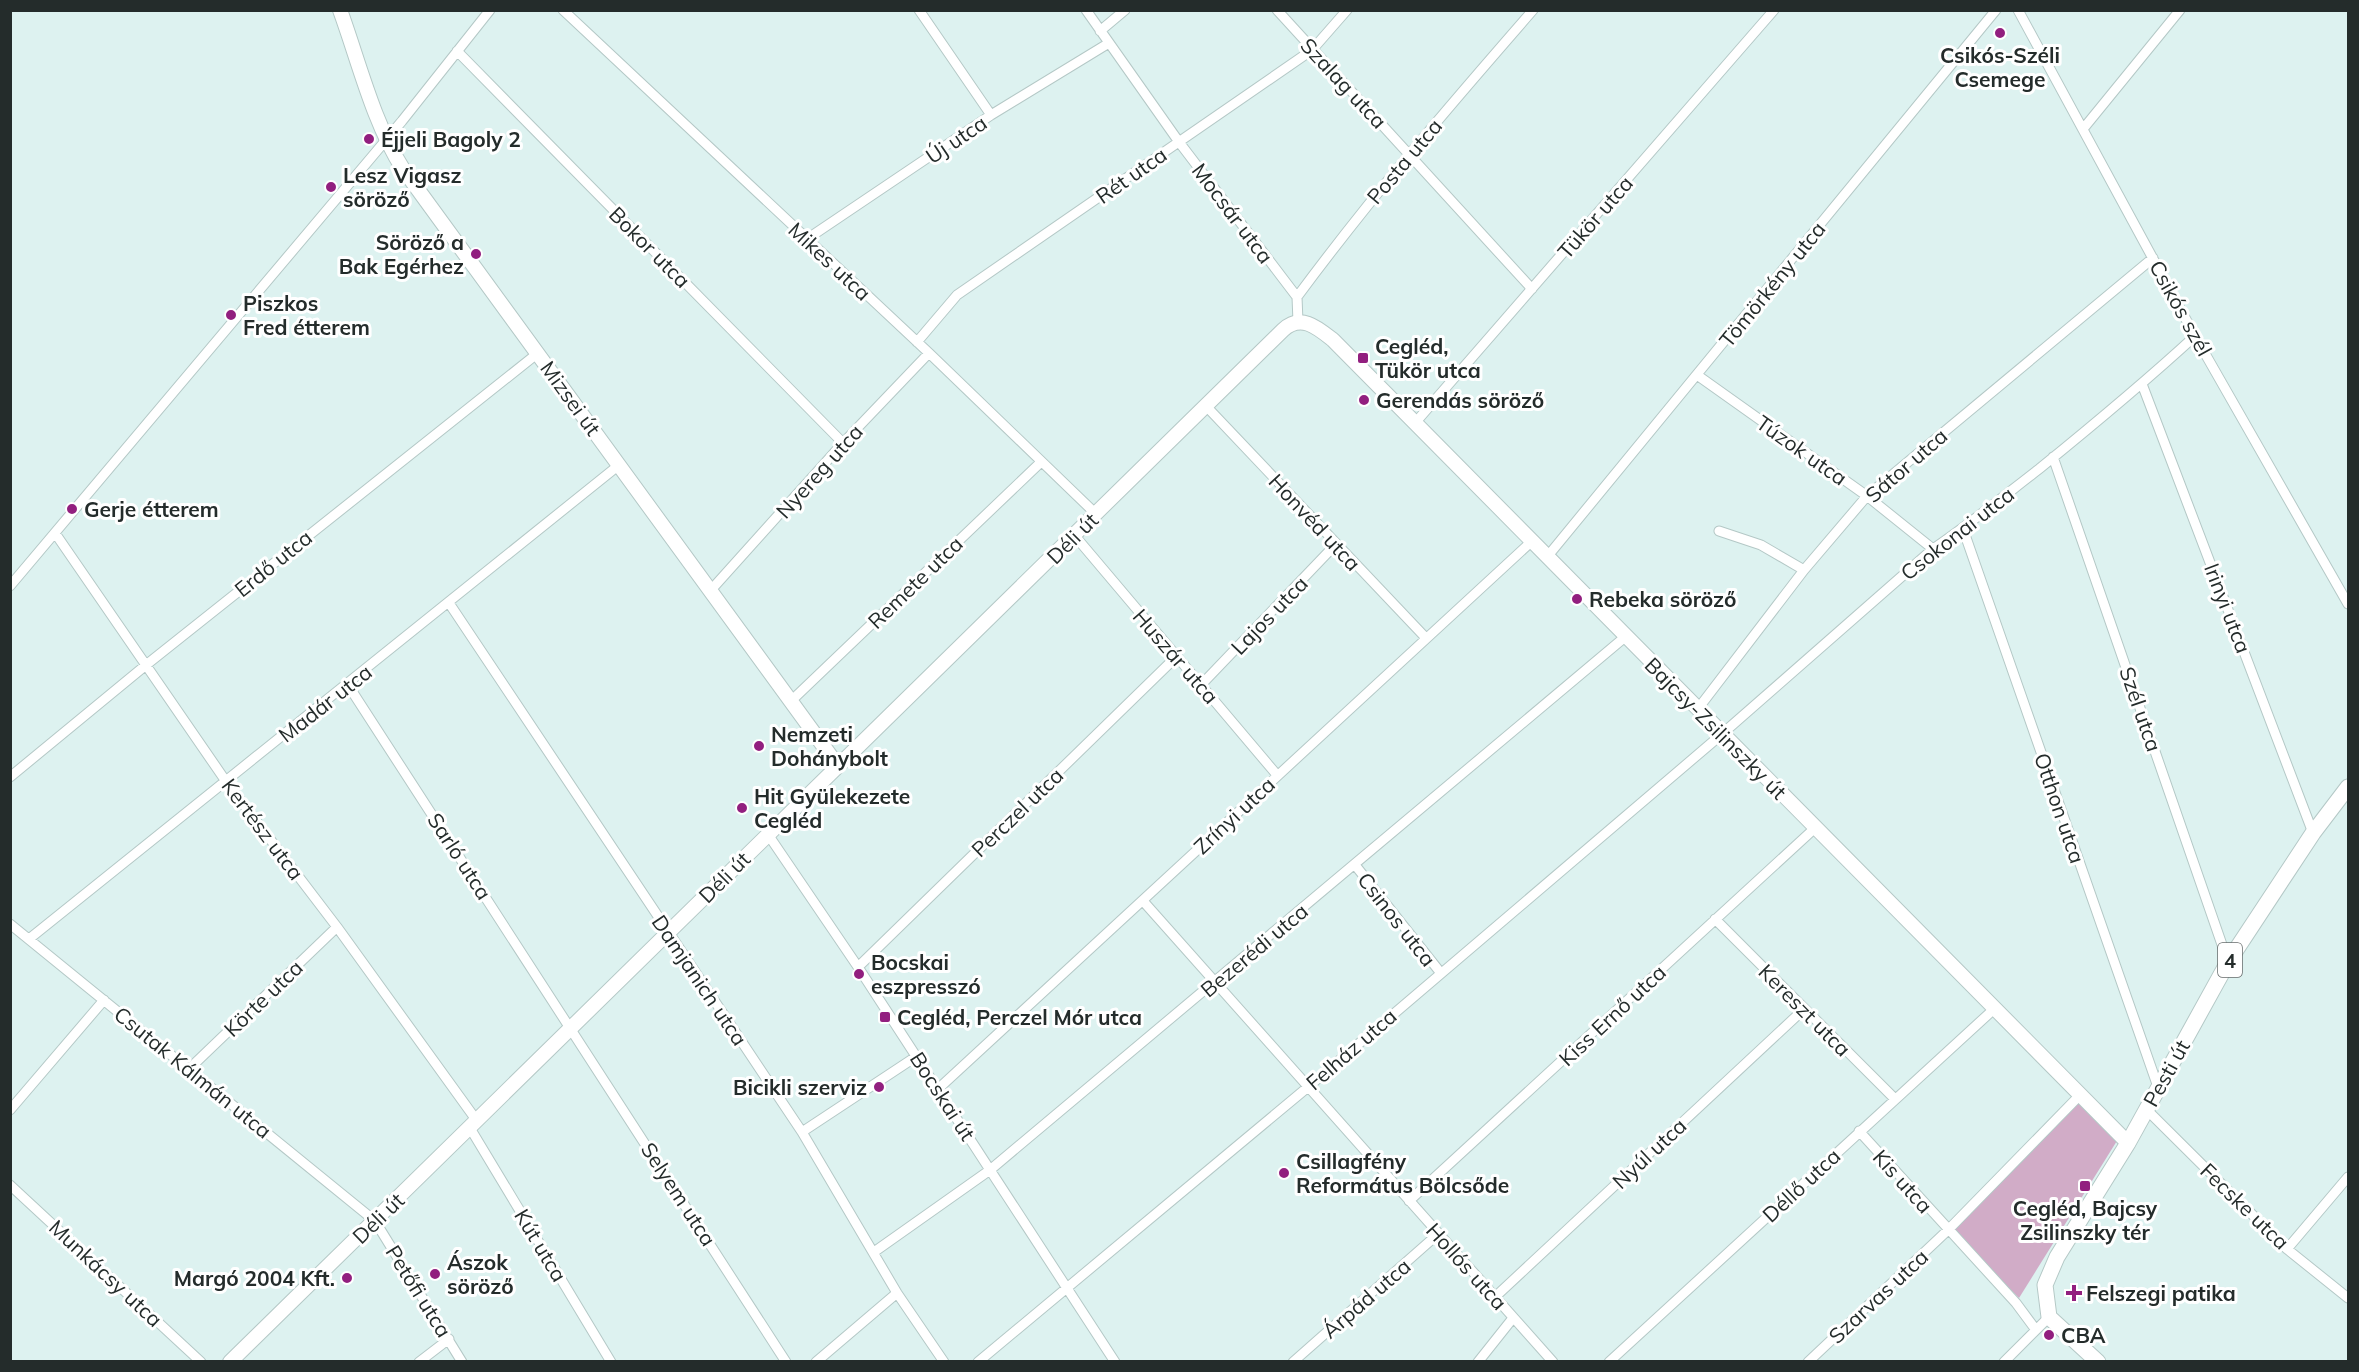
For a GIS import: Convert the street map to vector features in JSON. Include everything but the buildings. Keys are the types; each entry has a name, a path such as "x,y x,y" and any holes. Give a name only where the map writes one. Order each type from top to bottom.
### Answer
{"main road":[{"name":"Mizsei út","path":"340,10 387,137 403,169 838,766"},
{"name":"Bajcsy-Zsilinszky út","path":"1298,321 1310,323 1333,340 2128,1143"},
{"name":"Déli út","path":"230,1362 668,933 766,833 1075,536 1288,325 1298,321"},
{"name":"Pesti út","path":"2049,1317 2045,1285 2057,1257 2128,1143 2228,962 2313,832 2349,787"},
{"path":"2049,1317 2098,1362"}],"street":[{"path":"10,586 387,137 490,10"},
{"name":"Mikes utca","path":"563,10 929,353 1040,463 1096,514"},
{"path":"919,10 992,115"},
{"name":"Mocsár utca","path":"1086,10 1179,142 1297,297"},
{"path":"1100,31 1125,10"},
{"name":"Szalag utca","path":"1277,10 1532,289"},
{"name":"Rét utca","path":"917,342 957,295 1312,50 1347,10"},
{"name":"Posta utca","path":"1297,297 1408,153 1533,10"},
{"name":"Tükör utca","path":"1415,423 1774,10"},
{"name":"Tömörkény utca","path":"1547,557 1996,10"},
{"name":"Csikós szél","path":"2018,10 2195,336 2349,603"},
{"path":"2083,129 2180,10"},
{"name":"Új utca","path":"807,239 992,115 1109,43"},
{"name":"Bokor utca","path":"457,51 843,443"},
{"name":"Sátor utca","path":"1697,710 1804,570 1867,496 2153,258"},
{"path":"1297,297 1298,321"},
{"name":"Csokonai utca","path":"1722,734 1933,549 1963,529 2053,457 2142,384 2195,336"},
{"name":"Erdő utca","path":"10,777 146,665 538,353"},
{"name":"Nyereg utca","path":"711,590 843,443 929,353"},
{"name":"Túzok utca","path":"1697,375 1867,496 1933,549"},
{"name":"Irinyi utca","path":"2142,384 2313,832"},
{"name":"Honvéd utca","path":"1206,406 1425,637"},
{"name":"Szél utca","path":"2053,457 2228,962"},
{"name":"Remete utca","path":"790,702 1040,463"},
{"name":"Madár utca","path":"29,939 620,465"},
{"name":"Otthon utca","path":"1963,529 2158,1087"},
{"path":"1719,531 1761,545 1804,570"},
{"name":"Kertész utca","path":"55,533 225,780 337,927 474,1124"},
{"name":"Huszár utca","path":"1075,536 1277,775"},
{"name":"Zrínyi utca","path":"938,1089 1425,637 1531,542"},
{"name":"Lajos utca","path":"1201,685 1336,544"},
{"name":"Damjanich utca","path":"449,603 802,1132 897,1293 944,1362"},
{"name":"Bezerédi utca","path":"874,1252 990,1170 1625,637"},
{"name":"Perczel utca","path":"858,968 1176,657"},
{"name":"Sarló utca","path":"348,685 571,1027"},
{"name":"Felház utca","path":"978,1362 1308,1086 1722,734"},
{"name":"Kiss Ernő utca","path":"1409,1201 1815,828"},
{"name":"Bocskai út","path":"766,833 938,1089 1115,1362"},
{"name":"Csinos utca","path":"1355,865 1440,972"},
{"name":"Hollós utca","path":"1143,901 1214,984 1308,1086 1553,1362"},
{"name":"Kereszt utca","path":"1715,920 1895,1099"},
{"name":"Csutak Kálmán utca","path":"10,924 190,1068 375,1221"},
{"name":"Körte utca","path":"190,1068 337,927"},
{"path":"10,1110 104,1000"},
{"name":"Déllő utca","path":"1609,1362 1994,1009"},
{"name":"Nyúl utca","path":"1495,1297 1803,1010"},
{"name":"Selyem utca","path":"571,1027 786,1362"},
{"path":"802,1132 916,1056"},
{"name":"Szarvas utca","path":"1808,1362 1948,1230 2080,1095"},
{"name":"Fecske utca","path":"2146,1109 2288,1249 2349,1298"},
{"name":"Kút utca","path":"474,1124 611,1362"},
{"name":"Kis utca","path":"1859,1131 2016,1303 2036,1330"},
{"path":"2288,1249 2349,1177"},
{"name":"Munkácsy utca","path":"10,1185 201,1362"},
{"name":"Petőfi utca","path":"375,1221 462,1362"},
{"name":"Árpád utca","path":"1293,1362 1438,1234"},
{"path":"816,1362 897,1293"},
{"path":"2004,1362 2049,1317"},
{"path":"1478,1362 1513,1318"},
{"path":"418,1362 449,1339"}],"shaded area":[{"path":"2080,1095 2120,1136 2019,1298 1953,1231"}],"place":[{"name":"Csikós-Széli Csemege","path":"2000,33"},
{"name":"Éjjeli Bagoly 2","path":"369,139"},
{"name":"Lesz Vigasz söröző","path":"331,187"},
{"name":"Söröző a Bak Egérhez","path":"476,254"},
{"name":"Piszkos Fred étterem","path":"231,315"},
{"name":"Cegléd, Tükör utca","path":"1363,358"},
{"name":"Gerendás söröző","path":"1364,400"},
{"name":"Gerje étterem","path":"72,509"},
{"name":"Rebeka söröző","path":"1577,599"},
{"name":"Nemzeti Dohánybolt","path":"759,746"},
{"name":"Hit Gyülekezete Cegléd","path":"742,808"},
{"name":"Bocskai eszpresszó","path":"859,974"},
{"name":"Cegléd, Perczel Mór utca","path":"885,1017"},
{"name":"Bicikli szerviz","path":"879,1087"},
{"name":"Csillagfény Református Bölcsőde","path":"1284,1173"},
{"name":"Cegléd, Bajcsy Zsilinszky tér","path":"2085,1186"},
{"name":"Ászok söröző","path":"435,1274"},
{"name":"Margó 2004 Kft.","path":"347,1278"},
{"name":"Felszegi patika","path":"2074,1293"},
{"name":"CBA","path":"2049,1335"}]}
